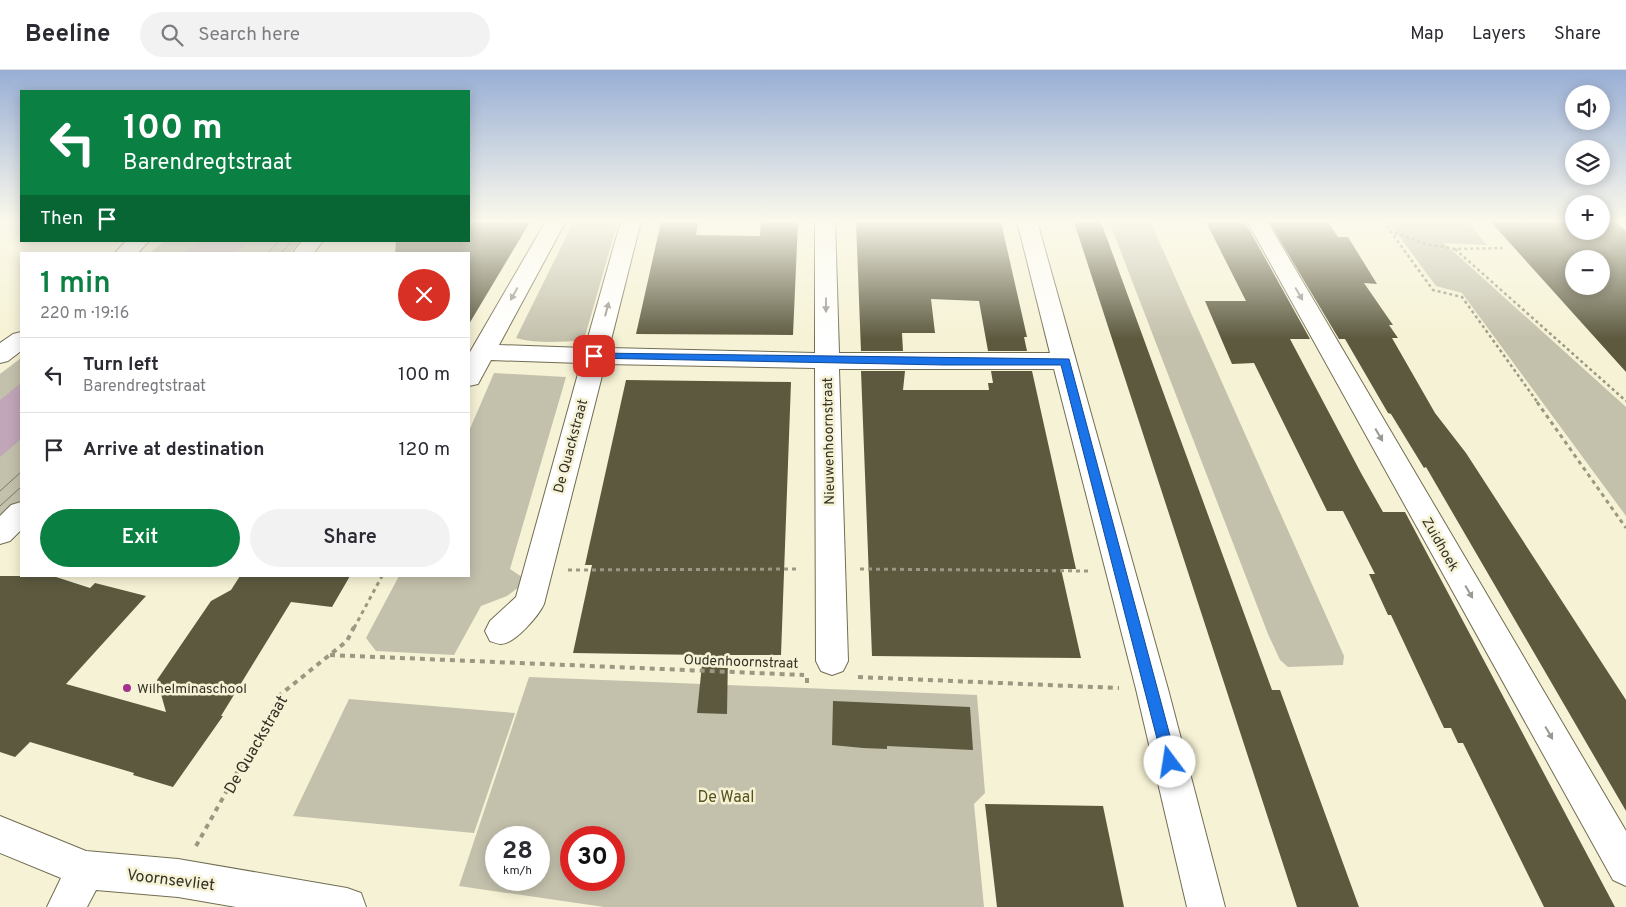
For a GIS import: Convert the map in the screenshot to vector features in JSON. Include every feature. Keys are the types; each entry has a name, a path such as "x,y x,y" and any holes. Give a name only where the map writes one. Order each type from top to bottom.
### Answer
{"street":[{"path":"470,376 534,260"},
{"name":"De Quackstraat","path":"501,631 529,604 620,260"},
{"name":"Nieuwenhoornstraat","path":"825,260 833,671"},
{"path":"1037,260 1152,689 1206,907"},
{"name":"Zuidhoek","path":"1279,260 1626,867"},
{"path":"0,355 20,340"},
{"path":"482,352 594,356 944,362 1065,361"},
{"path":"0,533 20,515"},
{"name":"Voornsevliet","path":"0,834 86,870 178,878 347,907"},
{"path":"66,907 86,870"}],"path":[{"path":"1411,260 1433,290 1462,297 1626,528"},
{"path":"1467,260 1626,401"},
{"name":"De Quackstraat","path":"178,878 282,694 347,641 381,577"},
{"name":"Oudenhoornstraat","path":"330,655 833,671 1152,689"}],"green space":[{"path":"555,260 607,260 584,340 541,342 516,338"},
{"path":"1124,260 1167,260 1344,656 1343,665 1288,667 1280,660 1268,634"},
{"path":"1417,260 1463,260 1626,407 1626,516 1462,293 1436,286"},
{"path":"20,359 20,502 0,519 0,374"},
{"path":"494,373 566,377 510,569 522,577 519,587 507,596 481,606 454,655 376,651 366,638 398,577 470,577 470,429"},
{"name":"De Waal","path":"529,677 977,695 985,793 974,804 984,907 604,907 494,891 550,891 550,826 485,826 485,890 459,886"},
{"path":"349,699 515,713 474,833 293,816"}],"shaded area":[{"path":"20,384 20,440 0,457 0,400"}],"building":[{"path":"470,260 507,260 470,322"},
{"path":"653,260 796,260 793,335 636,334"},
{"path":"857,260 1010,260 1027,337 1024,337 1027,351 988,351 979,301 931,299 935,333 902,333 903,351 861,351"},
{"path":"1086,260 1115,260 1272,690 1280,690 1359,907 1297,907"},
{"path":"1225,260 1266,260 1310,339 1290,339 1361,473 1383,512 1405,512 1615,907 1544,907 1463,743 1458,743 1451,728 1444,728 1391,615 1388,615 1369,574 1375,574 1343,511 1327,511 1254,363 1232,364 1205,301 1246,301"},
{"path":"1292,260 1362,260 1377,284 1364,283 1393,325 1389,325 1398,338 1392,338 1435,413 1466,453 1626,700 1626,811 1426,467 1424,468 1391,414 1388,413 1345,339 1339,339"},
{"path":"1525,260 1565,260 1565,295 1610,295 1610,260 1626,260 1626,372"},
{"path":"861,371 905,371 903,390 989,390 988,383 993,383 991,371 1032,371 1076,569 1061,569 1081,658 872,656"},
{"path":"626,380 791,382 781,655 728,655 727,714 697,713 703,655 573,653 592,565 585,565"},
{"name":"Wilhelminaschool","path":"0,576 56,577 90,588 95,583 146,596 66,684 166,712 157,680 211,601 231,590 239,577 349,577 332,607 291,602 221,716 223,716 173,787 133,775 134,773 30,742 15,757 0,752"},
{"path":"833,701 970,707 973,750 887,746 887,749 832,745"},
{"path":"985,804 1103,806 1124,907 997,907"}],"tram line":[{"path":"0,491 20,473"},
{"path":"0,506 20,488"}],"place":[{"name":"Wilhelminaschool","path":"127,688"}],"route":[{"path":"594,356 944,362 1065,361 1170,762"}]}
